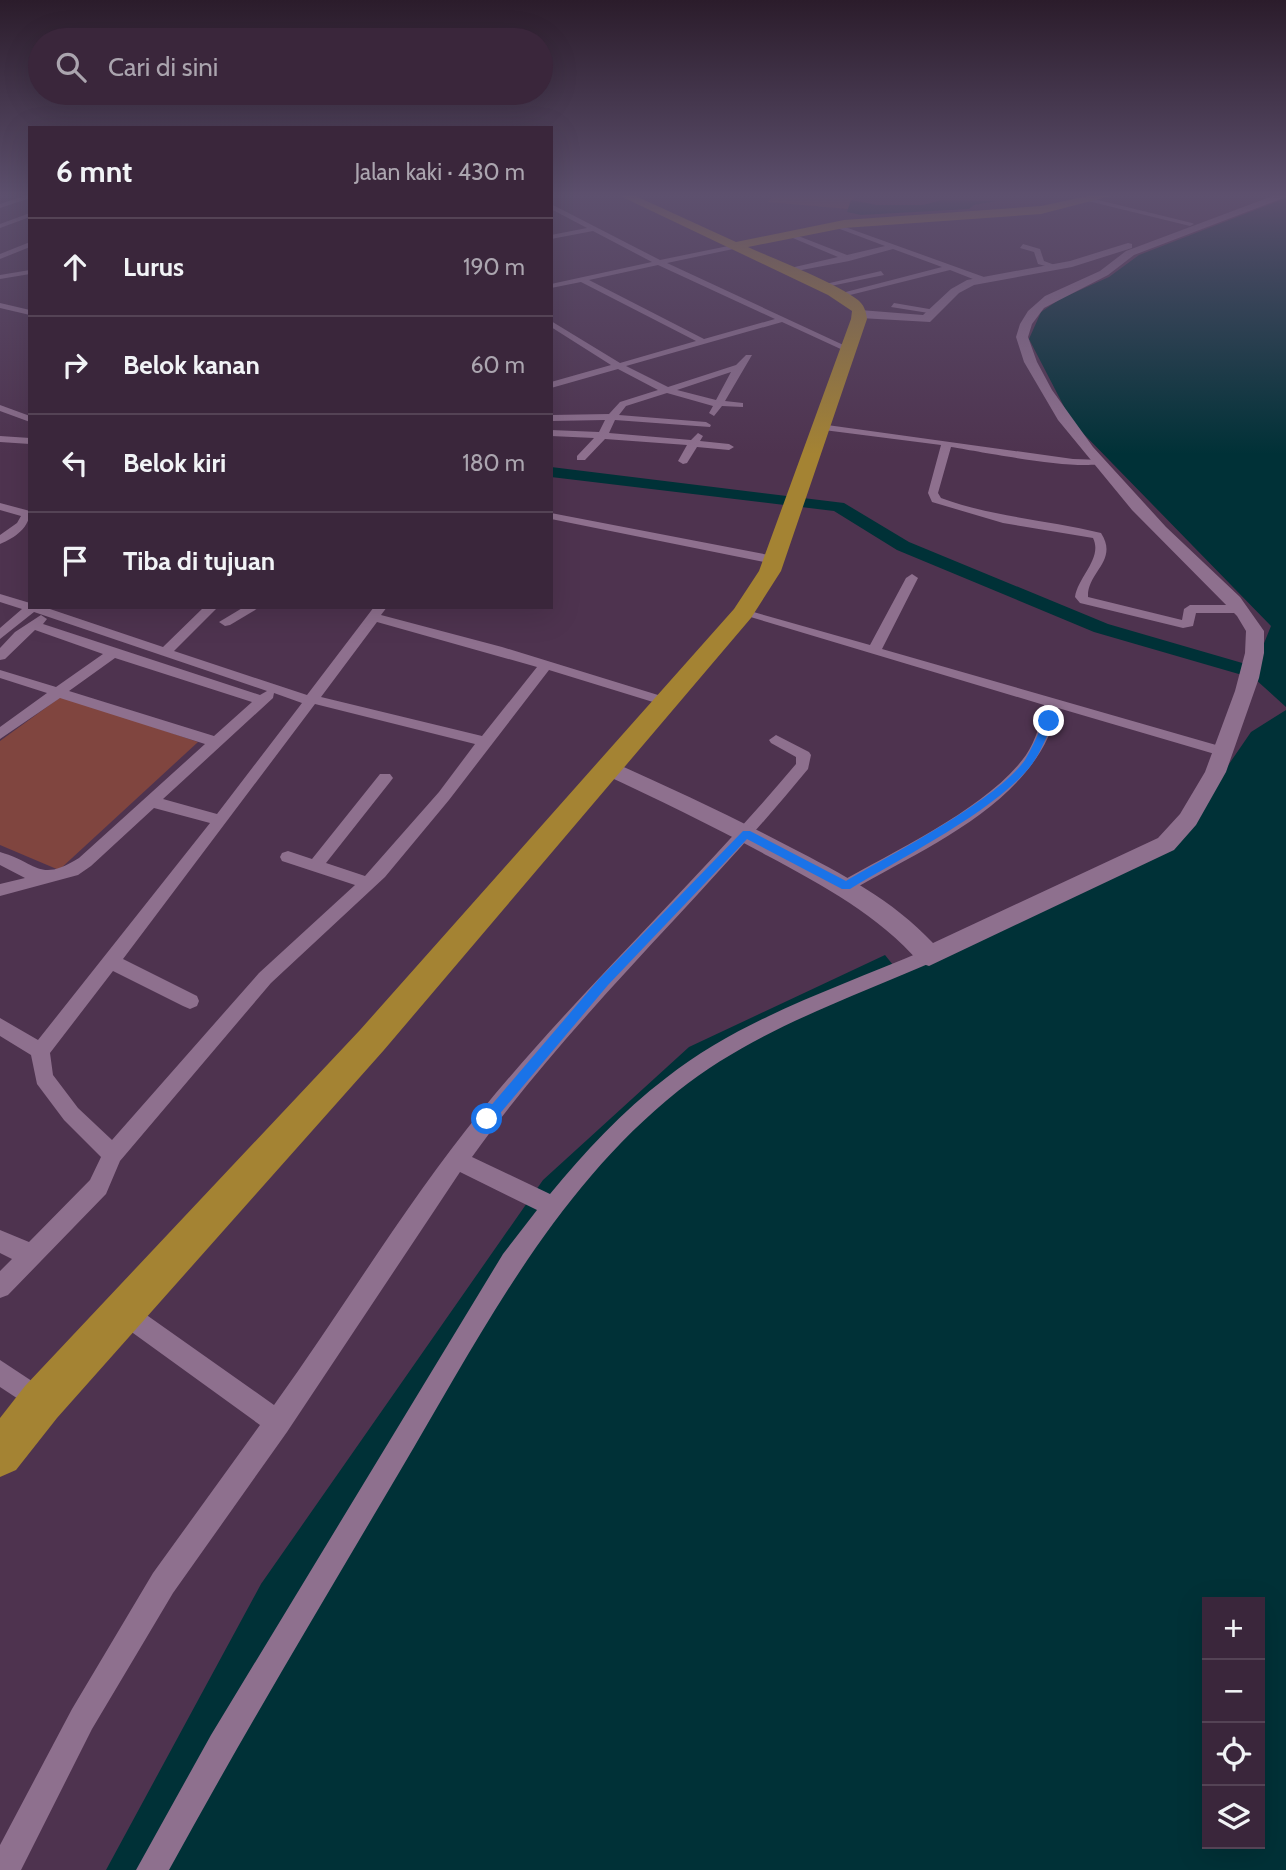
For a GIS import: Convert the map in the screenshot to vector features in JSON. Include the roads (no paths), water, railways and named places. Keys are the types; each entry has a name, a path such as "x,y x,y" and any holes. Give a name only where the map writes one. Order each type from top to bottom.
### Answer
{"highway":[{"path":"0,1454 41,1402 372,1040 743,613 765,582 860,314 854,304 809,280"}],"street":[{"path":"553,286 582,280"},
{"path":"584,280 704,342"},
{"path":"697,280 783,320 850,343"},
{"path":"821,286 847,280"},
{"path":"841,296 902,280"},
{"path":"860,314 918,319 930,317 960,286 977,280"},
{"path":"152,1870 221,1745 512,1262 553,1207 603,1148 673,1084 701,1064 756,1034 1166,844 1187,821 1225,752 1254,652 1254,628 1240,609 1165,535 1099,462 1066,421 1039,377 1022,337 1029,318 1036,306 1089,280"},
{"path":"894,304 935,312"},
{"path":"0,305 28,312"},
{"path":"553,384 783,320"},
{"path":"553,324 618,366 667,392 688,399 740,405"},
{"path":"683,461 748,356"},
{"path":"581,458 601,436 622,404 667,392 739,367"},
{"path":"0,408 28,418"},
{"path":"553,418 611,417 706,425"},
{"path":"820,427 1073,462 1099,462"},
{"path":"553,433 729,447"},
{"path":"0,439 28,441"},
{"path":"947,443 933,493 936,500 982,515 1092,533 1100,537 1101,554 1081,590 1084,600 1183,624 1188,623 1189,609 1240,609"},
{"path":"0,506 27,514 25,525 0,540"},
{"path":"553,519 774,560"},
{"path":"874,651 912,578"},
{"path":"0,598 28,605"},
{"path":"0,635 28,608"},
{"path":"39,609 274,690 486,743"},
{"path":"164,653 210,609"},
{"path":"225,622 250,609"},
{"path":"113,1154 71,1114 44,1078 40,1051 221,820 377,612 666,702"},
{"path":"0,656 50,613"},
{"path":"743,613 1225,752"},
{"path":"33,625 262,700"},
{"path":"0,734 113,653"},
{"path":"0,1287 98,1187 113,1154 265,978 368,883 407,841 545,666"},
{"path":"0,674 216,742"},
{"path":"0,890 62,877 72,871 153,802 274,690"},
{"path":"846,886 964,815 1004,787 1028,762 1040,742 1049,721 1052,702"},
{"path":"4,1870 82,1719 129,1638 196,1535 278,1423 424,1205 521,1078 604,982 746,834 803,765 804,755 776,740"},
{"path":"608,768 746,834 846,886 884,912 929,956"},
{"path":"315,866 385,778"},
{"path":"153,802 221,820"},
{"path":"288,857 368,883"},
{"path":"0,858 45,879"},
{"path":"109,960 190,1001"},
{"path":"0,1026 40,1051"},
{"path":"457,1160 553,1207"},
{"path":"0,1241 13,1250 32,1254"},
{"path":"123,1311 278,1423"},
{"path":"0,1372 41,1402"}],"waterway":[{"path":"553,472 838,507 903,546 1101,628 1256,673"}]}
